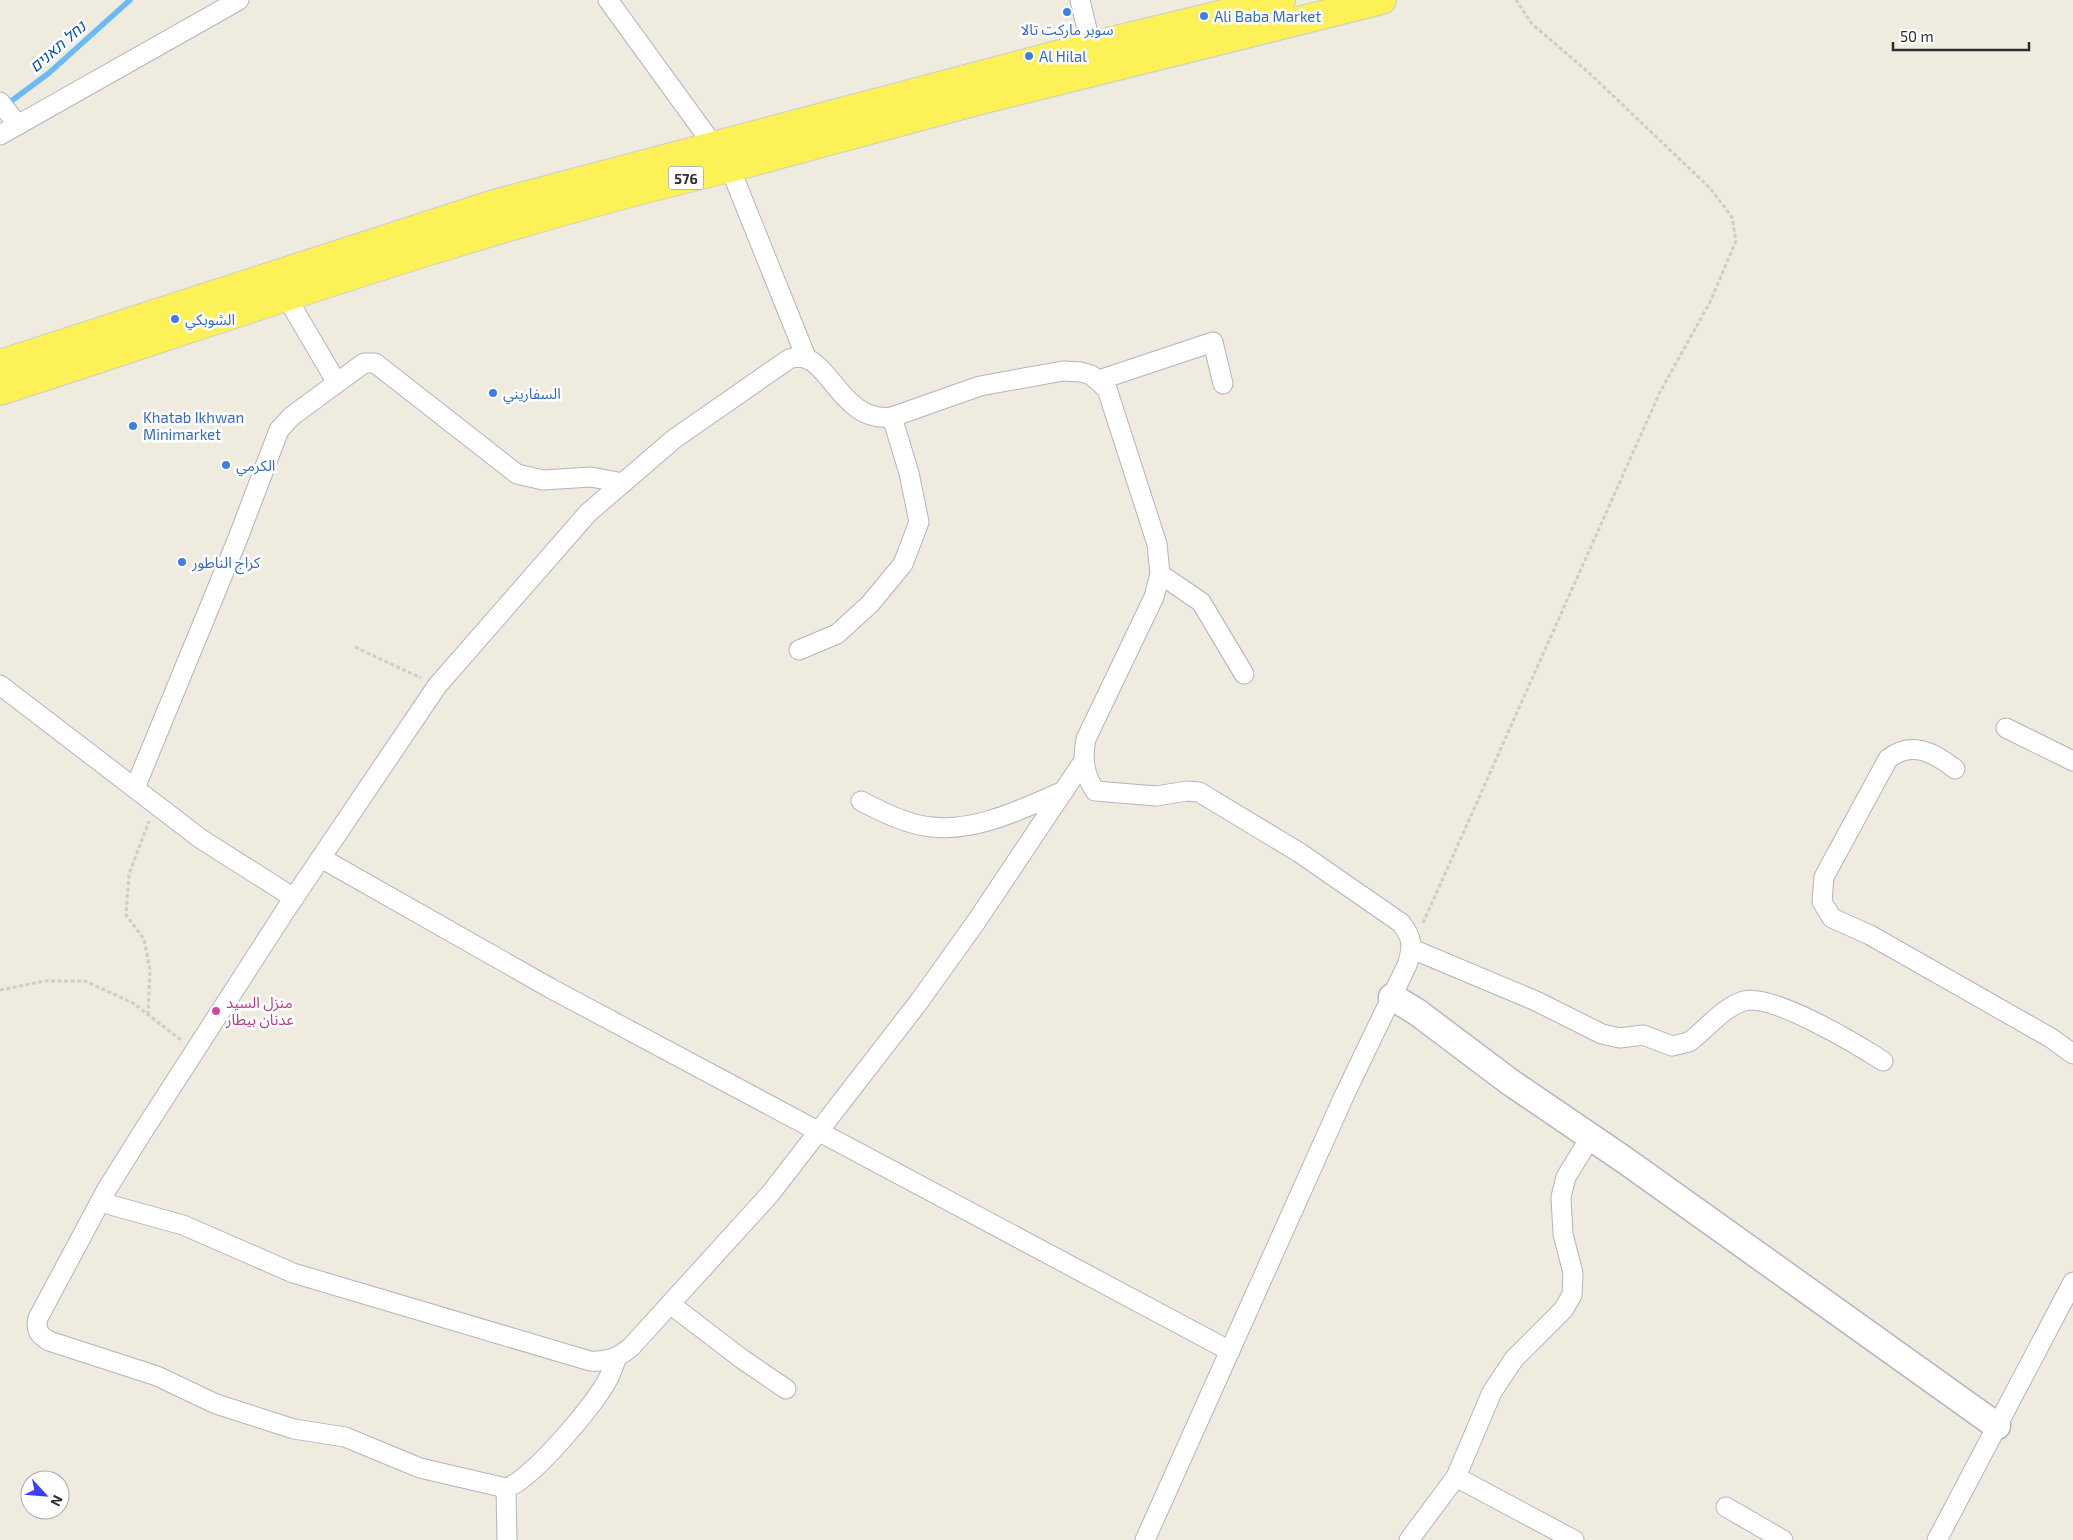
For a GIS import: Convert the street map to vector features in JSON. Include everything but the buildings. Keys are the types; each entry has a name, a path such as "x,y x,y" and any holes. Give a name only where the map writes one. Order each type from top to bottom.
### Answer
{"main road":[{"name":"576","path":"0,364 494,204 723,157 987,99 1382,0"},
{"name":"576","path":"0,390 484,234 656,185 723,157 1091,46 1276,1"}],"street":[{"path":"0,135 10,114 239,0"},
{"path":"608,0 723,157 806,357"},
{"path":"1080,0 1091,46"},
{"path":"287,298 338,382"},
{"path":"1099,380 1213,342 1223,384"},
{"path":"617,1357 608,1380 564,1438 524,1480 516,1486 506,1488 420,1468 345,1437 294,1430 216,1404 156,1376 43,1337 37,1328 38,1318 100,1202 142,1133 294,898 437,686 588,513 674,439 796,356 806,357 816,364 862,413 881,418 892,417 980,386 1063,371 1081,372 1099,380 1107,389 1157,544 1160,574 1154,596 1089,732 1083,751 1086,773 1095,791 1156,796 1187,791 1199,792 1300,853 1401,923 1408,932 1412,948 1407,964 1345,1094 1145,1540"},
{"path":"135,788 238,538 279,430 292,416 364,363 375,363 517,474 543,480 591,477 623,482"},
{"path":"799,650 836,634 870,604 903,564 919,522 909,473 892,417"},
{"path":"1160,574 1201,602 1244,674"},
{"path":"0,685 201,839 294,898"},
{"path":"2006,728 2073,761"},
{"path":"1955,769 1933,754 1918,749 1905,750 1888,759 1824,877 1821,897 1823,907 1837,920 1870,935 2051,1038 2073,1054"},
{"path":"100,1202 183,1225 293,1273 590,1361 601,1362 617,1357 631,1347 770,1194 918,1003 1084,762"},
{"path":"861,801 901,819 932,828 968,826 1008,814 1064,792"},
{"path":"321,858 550,988 1230,1351"},
{"path":"1412,948 1536,1000 1611,1037 1644,1035 1668,1045 1682,1046 1738,1003 1755,1000 1809,1019 1839,1034 1883,1061"},
{"path":"1392,997 1417,1012 1469,1052 1997,1426"},
{"path":"1409,1540 1456,1477 1492,1392 1514,1359 1563,1310 1572,1294 1573,1273 1562,1234 1561,1197 1566,1177 1590,1138"},
{"path":"1937,1540 2073,1282"},
{"path":"670,1304 742,1360 786,1390"},
{"path":"1456,1477 1574,1540"},
{"path":"506,1488 507,1540"},
{"path":"1726,1507 1783,1540"}],"path":[{"path":"1412,948 1660,392 1710,302 1736,241 1732,217 1710,188 1587,71 1532,24 1516,0"},
{"path":"355,647 437,686"},
{"path":"148,1015 150,970 144,939 126,915 129,874 142,834 157,805"},
{"path":"0,990 45,981 85,981 133,1003 181,1040 196,1048"}],"waterway":[{"name":"נחל תאנים","path":"6,105 49,73 130,0"}],"place":[{"name":"سوبر ماركت تالا","path":"1067,12"},
{"name":"Ali Baba Market","path":"1204,16"},
{"name":"Al Hilal","path":"1029,56"},
{"name":"الشوبكي","path":"175,319"},
{"name":"السفاريني","path":"493,393"},
{"name":"Khatab Ikhwan Minimarket","path":"133,426"},
{"name":"الكرمي","path":"226,465"},
{"name":"كراج الناطور","path":"182,562"},
{"name":"منزل السيد عدنان بيطار","path":"216,1011"}]}
